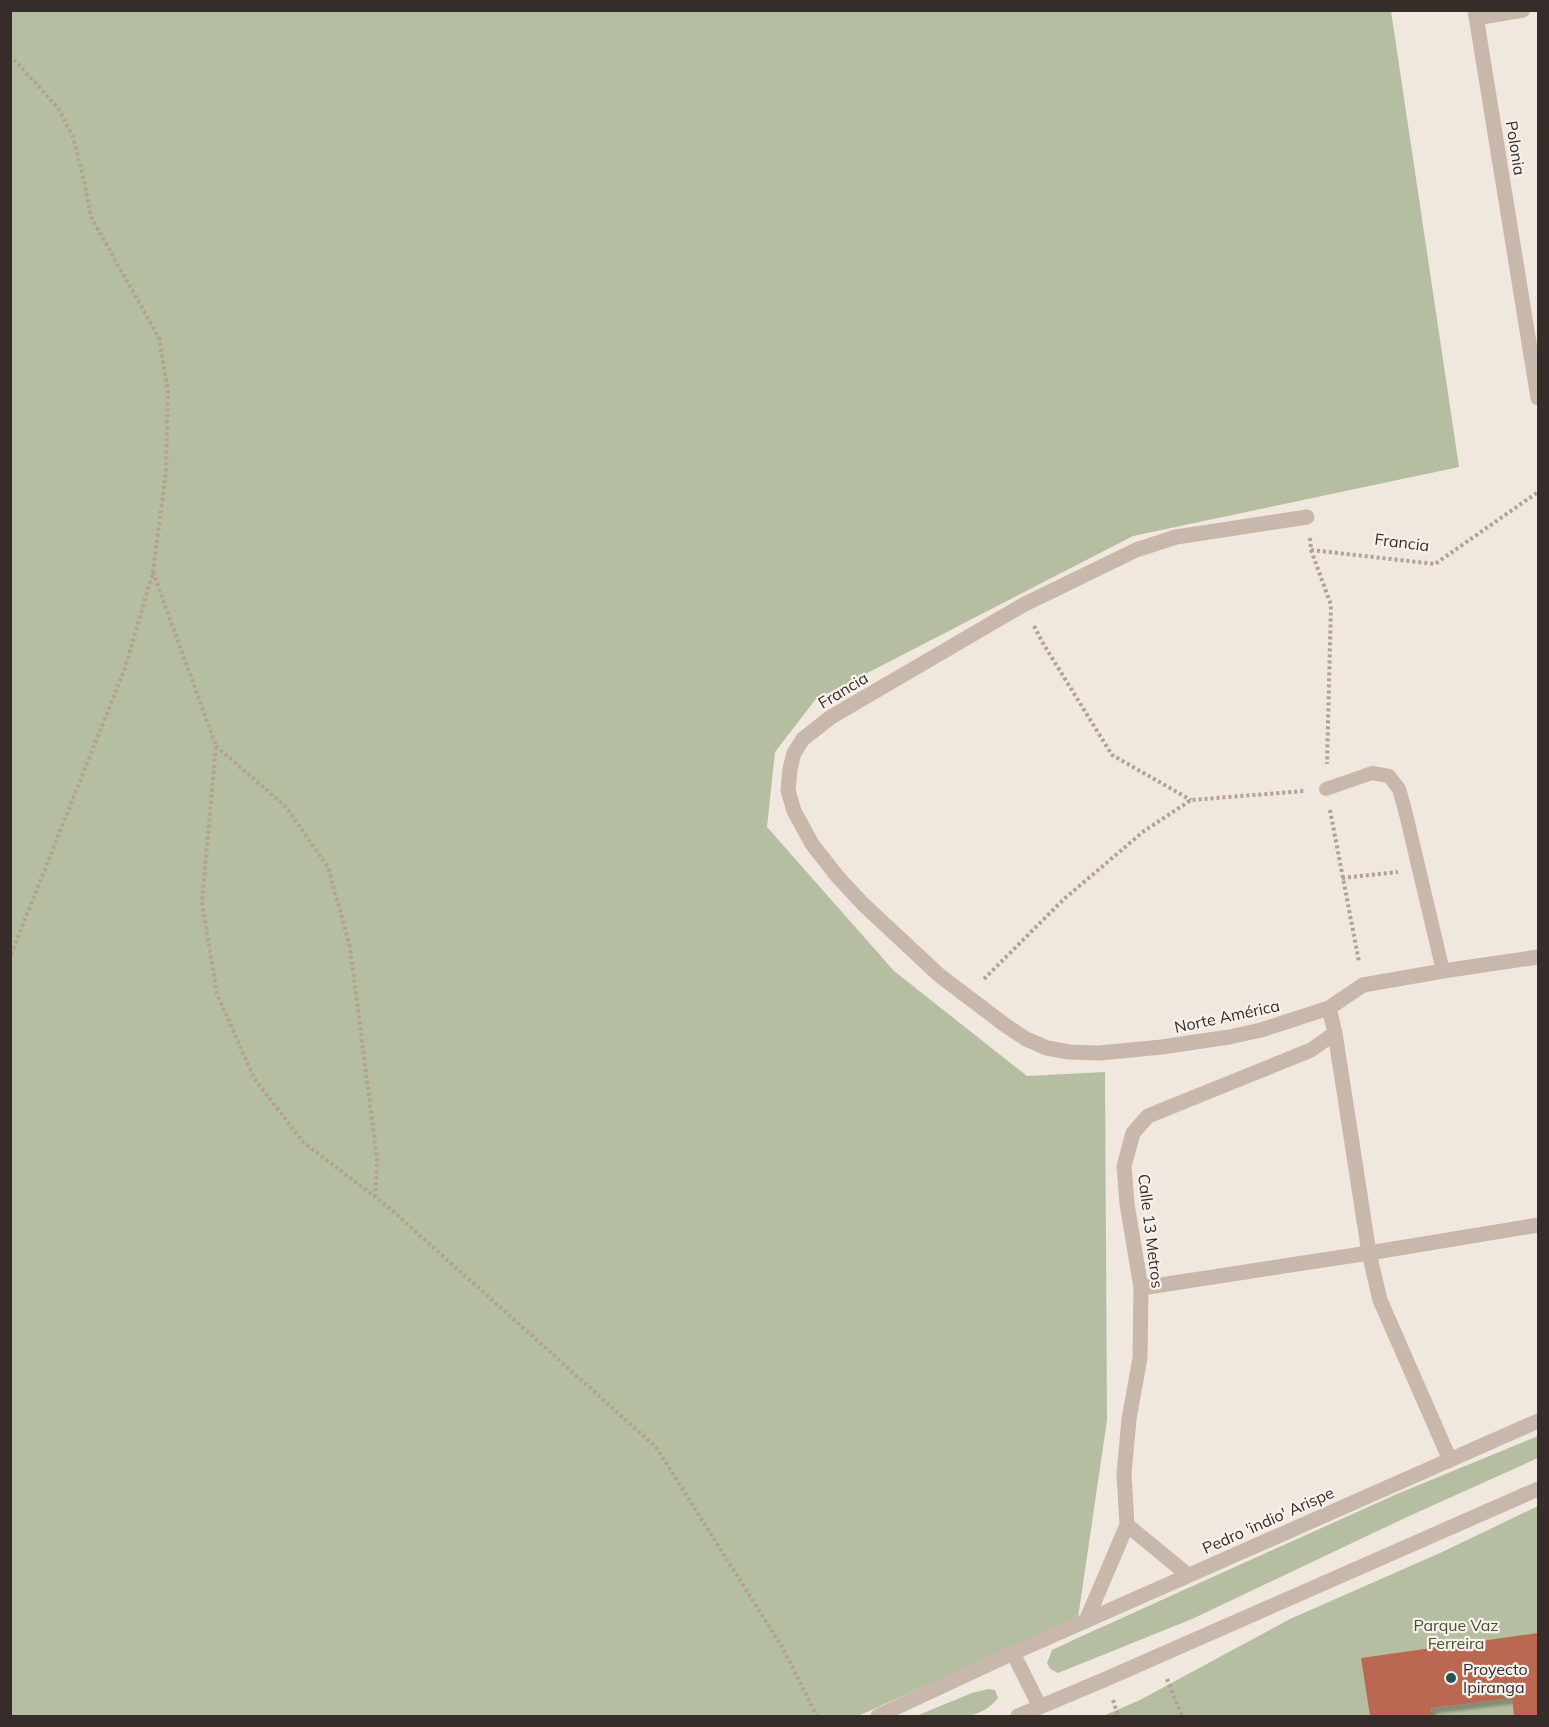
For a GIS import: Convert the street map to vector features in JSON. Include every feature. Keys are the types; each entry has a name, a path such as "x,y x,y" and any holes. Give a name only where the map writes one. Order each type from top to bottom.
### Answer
{"street":[{"path":"1475,14 1522,10"},
{"name":"Polonia","path":"1475,14 1539,398"},
{"name":"Francia","path":"1057,1050 1026,1039 939,975 837,876 812,844 794,811 788,790 794,753 812,730 831,717 1023,605 1136,550 1176,537 1307,517"},
{"name":"Norte América","path":"1057,1050 1099,1053 1229,1037 1261,1030 1329,1008 1363,986 1539,957"},
{"path":"1329,1008 1335,1033 1369,1253 1380,1300 1450,1460"},
{"name":"Calle 13 Metros","path":"1086,1621 1127,1525 1124,1474 1129,1419 1140,1358 1141,1288 1127,1204 1124,1166 1133,1133 1148,1116 1311,1050 1335,1033"},
{"path":"1141,1288 1539,1225"},
{"name":"Pedro 'indio' Arispe","path":"887,1714 1013,1653 1539,1421"},
{"path":"1018,1716 1539,1489"},
{"path":"1127,1525 1188,1575"},
{"path":"1013,1653 1040,1707"}],"lane":[{"path":"1326,789 1372,773 1389,776 1399,789 1443,971"}],"path":[{"path":"10,55 58,108 73,137 91,216 159,338 168,391 166,472 153,572 125,668 10,957"},
{"name":"Francia","path":"1311,549 1435,564 1539,492"},
{"path":"1307,517 1311,549 1331,605 1326,789 1363,986"},
{"path":"153,572 216,746 202,902 217,994 254,1078 303,1142 375,1197 656,1447 782,1647 817,1716"},
{"path":"1023,605 1044,645 1112,755 1191,800"},
{"path":"216,746 286,807 328,867 350,947 377,1159 375,1197"},
{"path":"967,997 1064,899 1144,831 1191,800 1326,789"},
{"path":"1342,878 1420,870"},
{"path":"1157,1656 1182,1716"}],"green space":[{"path":"11,11 1391,11 1459,467 1133,536 815,700 775,752 767,827 894,971 1027,1076 1105,1072 1107,1420 1078,1618 858,1716 11,1716"},
{"path":"1538,1436 1538,1458 1192,1619 1058,1673 1050,1669 1047,1663 1052,1650 1082,1636 1397,1494"},
{"name":"Parque Vaz Ferreira","path":"1538,1506 1538,1716 1103,1716 1140,1700 1290,1619 1440,1553"},
{"path":"988,1689 995,1690 998,1698 981,1712 950,1718 916,1716 972,1693"}],"building":[{"name":"Proyecto Ipiranga","path":"1538,1633 1538,1716 1514,1716 1512,1698 1431,1708 1432,1716 1370,1716 1361,1658"}],"place":[{"name":"Proyecto Ipiranga","path":"1451,1678"}]}
